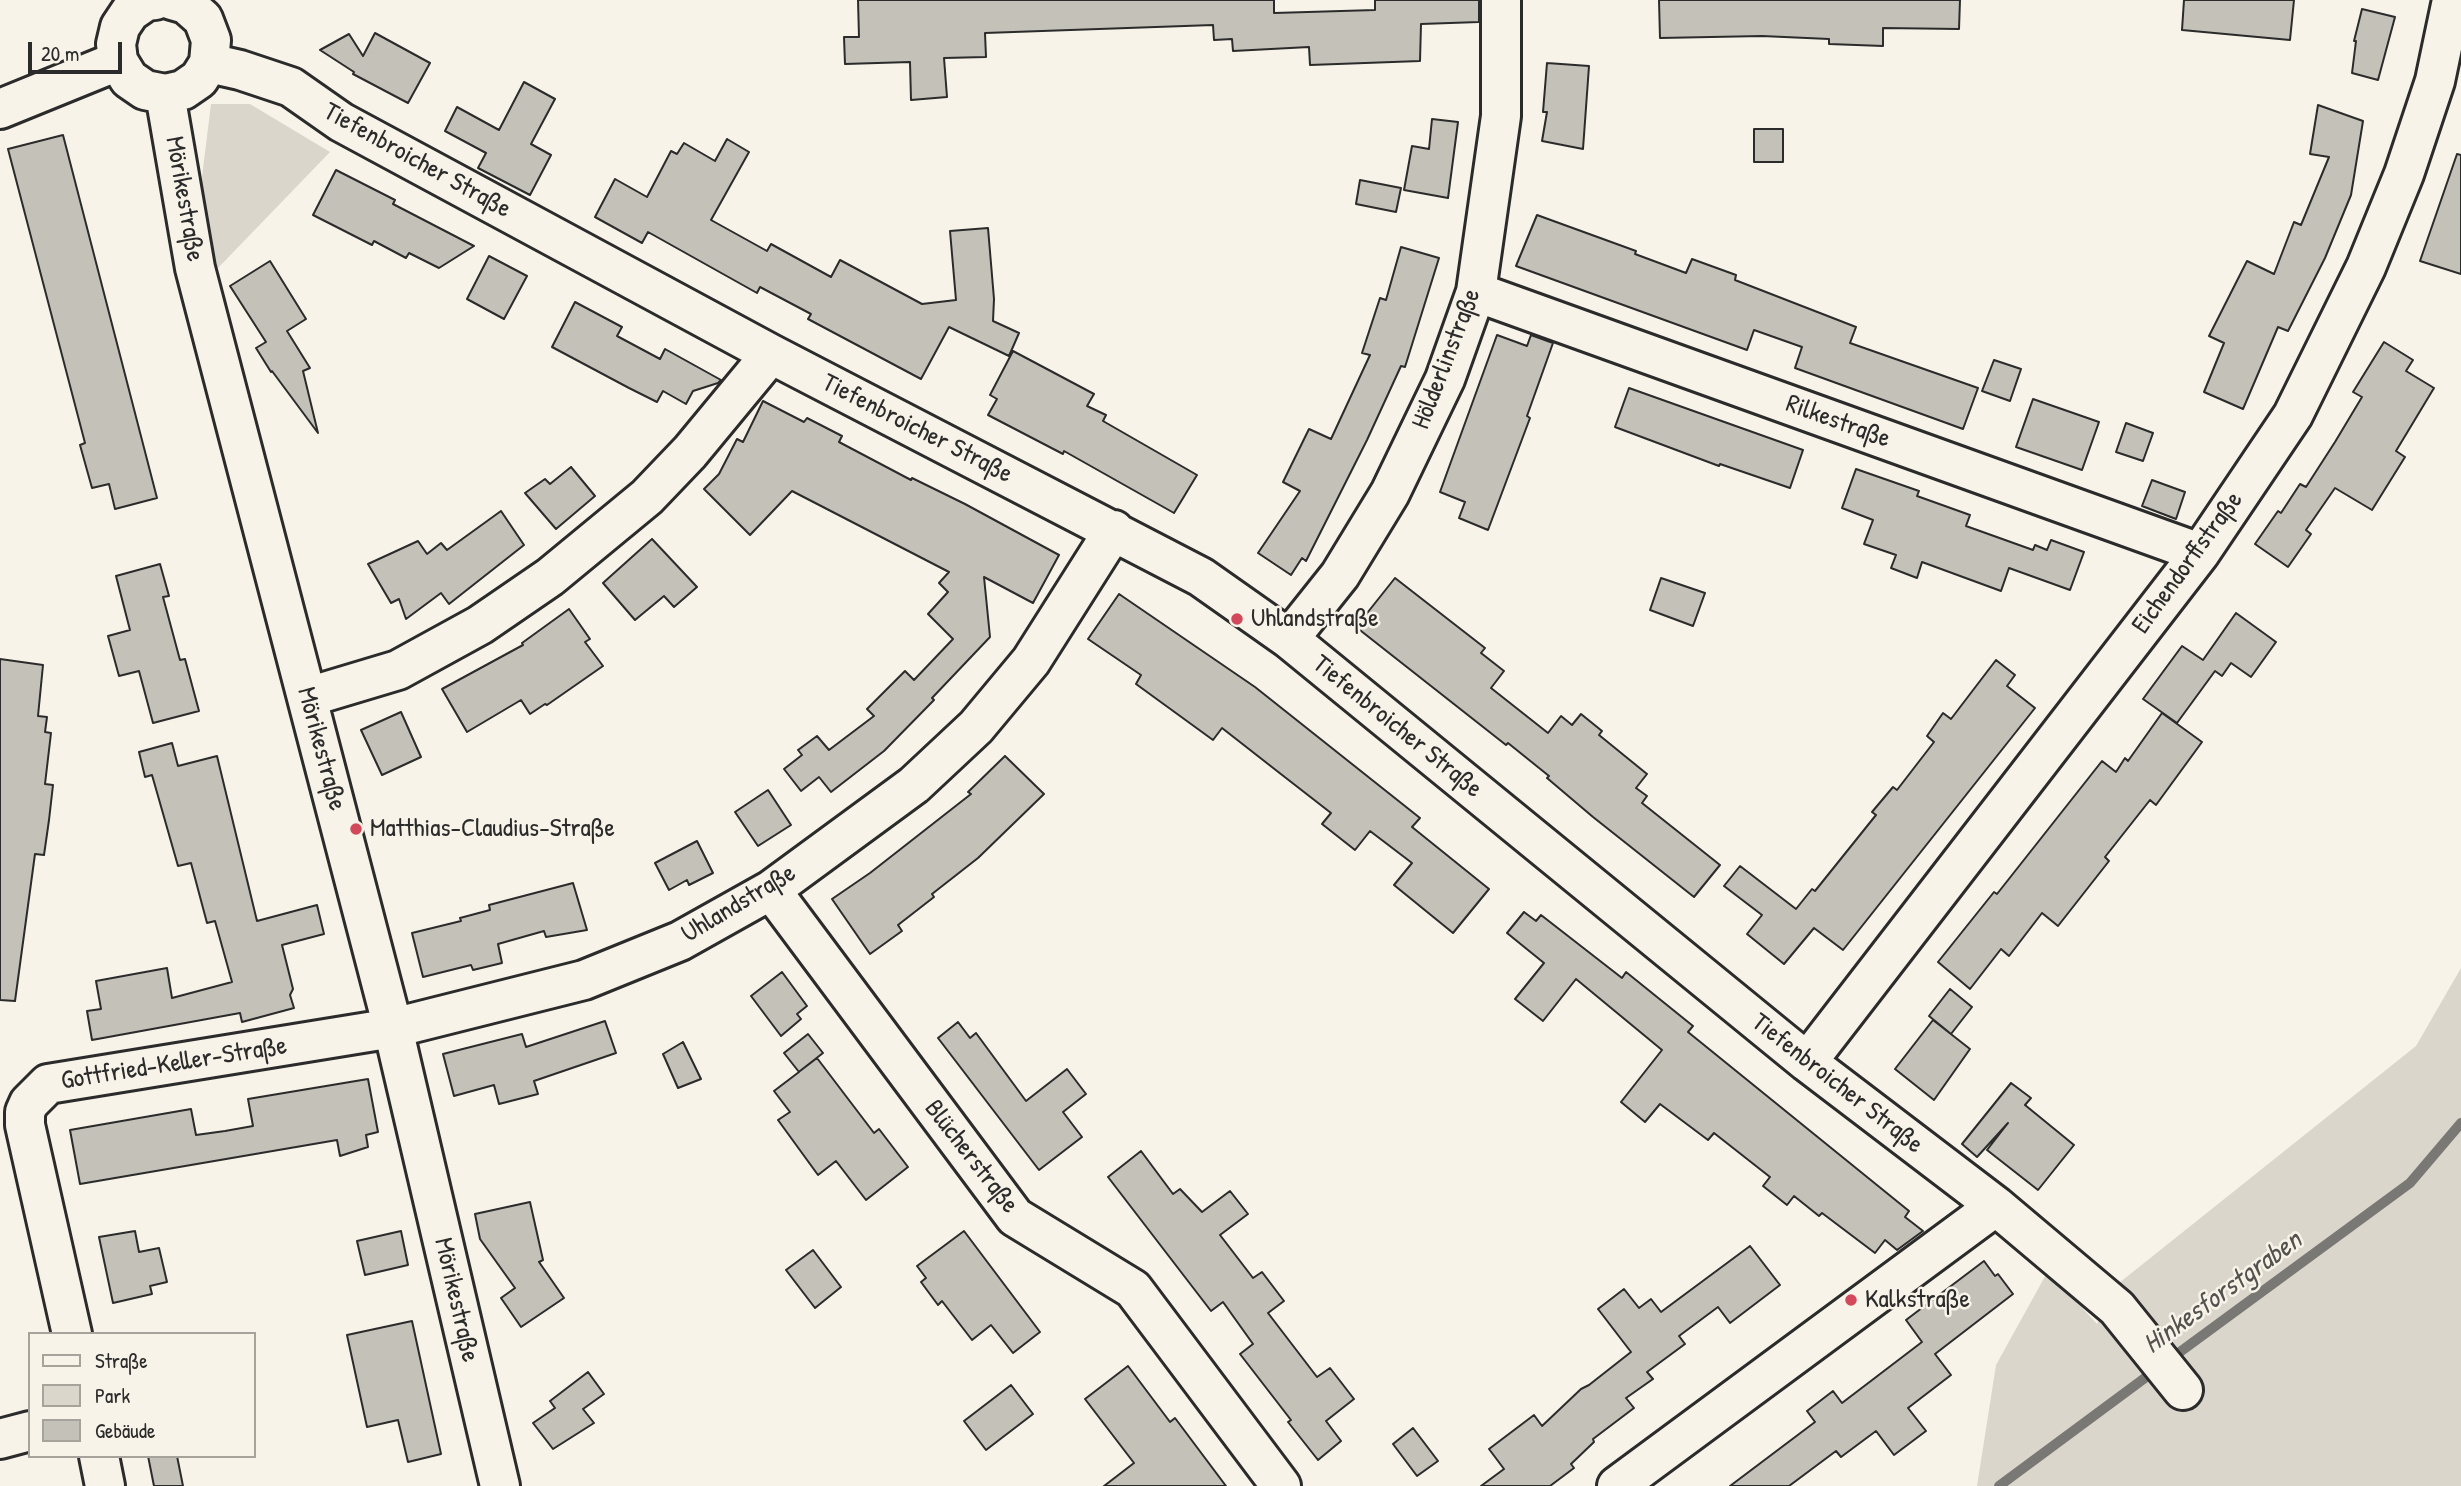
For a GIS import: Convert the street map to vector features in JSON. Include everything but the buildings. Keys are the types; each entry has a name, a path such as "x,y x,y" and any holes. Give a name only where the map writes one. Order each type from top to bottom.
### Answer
{"street":[{"name":"Hölderlinstraße","path":"1289,639 1340,575 1390,493 1445,379 1476,292 1501,116 1501,0"},
{"name":"Eichendorffstraße","path":"1807,1062 2200,553 2293,415 2366,267 2404,174 2435,81 2452,0"},
{"path":"158,3 203,19 211,40 208,63 199,79 183,90 165,94 145,90 129,79 118,61 116,44 120,27 158,3"},
{"path":"0,109 118,61"},
{"name":"Tiefenbroicher Straße","path":"208,63 240,70 291,87 341,122 771,354 1201,577 1289,639 1807,1062 1996,1206 2117,1308 2183,1390"},
{"name":"Mörikestraße","path":"165,94 195,268 393,1028 500,1486"},
{"name":"Rilkestraße","path":"1476,292 2200,553"},
{"path":"307,697 398,670 480,625 550,577 647,497 690,452 771,354"},
{"name":"Uhlandstraße","path":"393,1028 584,980 680,942 771,890 914,785 975,727 1031,661 1114,530"},
{"name":"Blücherstraße","path":"771,890 1015,1217 1133,1289 1281,1486"},
{"name":"Gottfried-Keller-Straße","path":"72,1332 25,1125 25,1112 33,1097 48,1084 393,1028"},
{"path":"1617,1486 1996,1206"},
{"path":"0,1438 28,1431"},
{"path":"99,1458 105,1486"}],"green space":[{"path":"211,104 250,104 330,152 217,269 200,193"},
{"path":"2461,968 2461,1486 1977,1486 1996,1365 2048,1271 2097,1324 2119,1283 2416,1046"}],"waterway":[{"name":"Hinkesforstgraben","path":"2169,1360 2410,1183 2461,1123"},
{"name":"Hinkesforstgraben","path":"1999,1486 2157,1369"}],"place":[{"name":"Uhlandstraße","path":"1237,619"},
{"name":"Matthias-Claudius-Straße","path":"356,829"},
{"name":"Kalkstraße","path":"1851,1300"}]}
